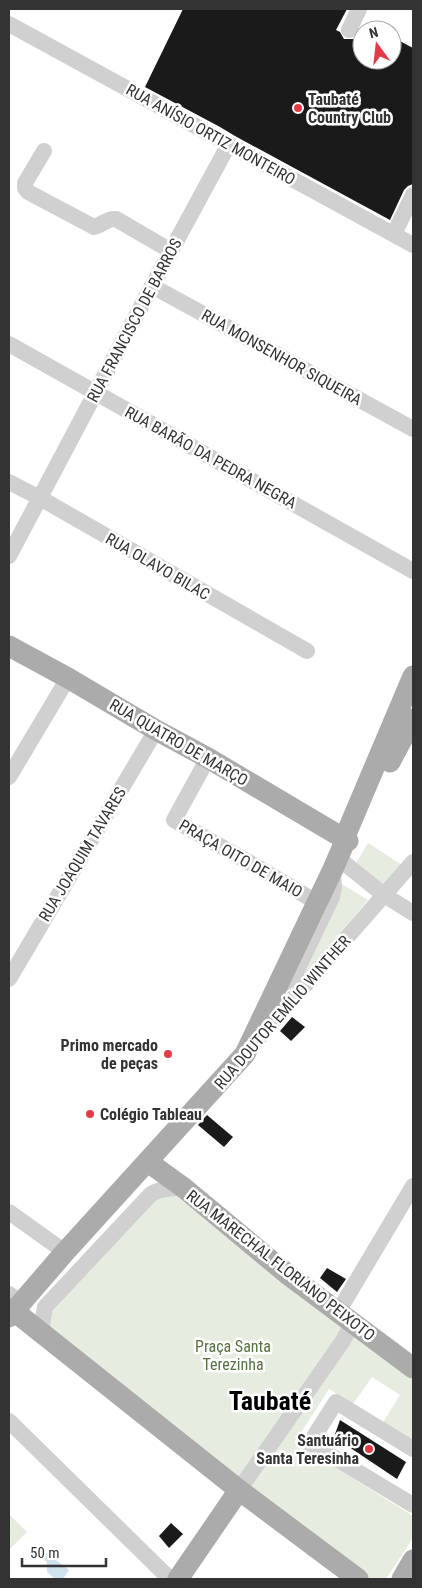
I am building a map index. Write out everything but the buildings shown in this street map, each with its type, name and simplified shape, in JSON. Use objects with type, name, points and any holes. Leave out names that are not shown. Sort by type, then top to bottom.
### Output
[{"type":"main road","name":"RUA QUATRO DE MARÇO","points":[[9,646],[208,758],[341,851]]},
{"type":"main road","points":[[245,1054],[341,851],[413,676]]},
{"type":"main road","points":[[341,851],[413,719]]},
{"type":"main road","name":"RUA DOUTOR EMÍLIO WINTHER","points":[[13,1306],[148,1162],[245,1054]]},
{"type":"main road","name":"RUA MARECHAL FLORIANO PEIXOTO","points":[[148,1162],[184,1188],[286,1274],[413,1368]]},
{"type":"main road","points":[[13,1306],[44,1336],[240,1490],[358,1579]]},
{"type":"main road","points":[[178,1579],[240,1490]]},
{"type":"main road","points":[[402,1579],[413,1560]]},
{"type":"street","points":[[349,30],[359,9]]},
{"type":"street","name":"RUA ANÍSIO ORTIZ MONTEIRO","points":[[9,24],[413,245]]},
{"type":"street","name":"RUA FRANCISCO DE BARROS","points":[[9,556],[229,144]]},
{"type":"street","points":[[44,152],[25,183],[25,188],[28,192],[94,226],[98,226],[108,219],[116,219],[171,251]]},
{"type":"street","points":[[394,234],[413,196]]},
{"type":"street","name":"RUA MONSENHOR SIQUEIRA","points":[[152,286],[413,429]]},
{"type":"street","name":"RUA BARÃO DA PEDRA NEGRA","points":[[9,344],[413,571]]},
{"type":"street","name":"RUA OLAVO BILAC","points":[[9,482],[307,651]]},
{"type":"street","points":[[9,777],[68,678]]},
{"type":"street","name":"RUA JOAQUIM TAVARES","points":[[9,979],[156,730]]},
{"type":"street","name":"PRAÇA OITO DE MAIO","points":[[208,758],[174,820],[318,902]]},
{"type":"street","points":[[277,989],[296,972],[328,907],[332,897],[341,851]]},
{"type":"street","name":"RUA QUATRO DE MARÇO","points":[[341,851],[384,895],[413,913]]},
{"type":"street","name":"RUA DOUTOR EMÍLIO WINTHER","points":[[245,1054],[413,862]]},
{"type":"street","points":[[240,1490],[342,1342],[346,1317],[413,1186]]},
{"type":"street","points":[[44,1336],[42,1324],[45,1307],[151,1194],[166,1188],[184,1188]]},
{"type":"street","points":[[9,1212],[65,1252]]},
{"type":"street","points":[[413,1449],[336,1402],[310,1443],[413,1504]]},
{"type":"street","points":[[9,1421],[170,1579]]},
{"type":"green space","points":[[368,843],[402,865],[381,889],[353,868]]},
{"type":"green space","points":[[342,884],[368,900],[300,979]]},
{"type":"green space","name":"Praça Santa Terezinha","points":[[171,1191],[413,1376],[413,1446],[380,1427],[400,1395],[372,1377],[353,1404],[329,1389],[295,1442],[413,1516],[413,1538],[386,1579],[364,1579],[42,1322],[156,1194]]},
{"type":"green space","points":[[9,1514],[27,1532],[9,1550]]},
{"type":"water","points":[[36,1545],[69,1570],[63,1579],[55,1579],[47,1572],[47,1562],[33,1551]]},
{"type":"place","name":"Taubaté Country Club","points":[[298,108]]},
{"type":"place","name":"Primo mercado de peças","points":[[168,1054]]},
{"type":"place","name":"Colégio Tableau","points":[[90,1114]]},
{"type":"place","name":"Santuário Santa Teresinha","points":[[369,1449]]},
{"type":"district","name":"Taubaté","points":[[270,1401]]}]
